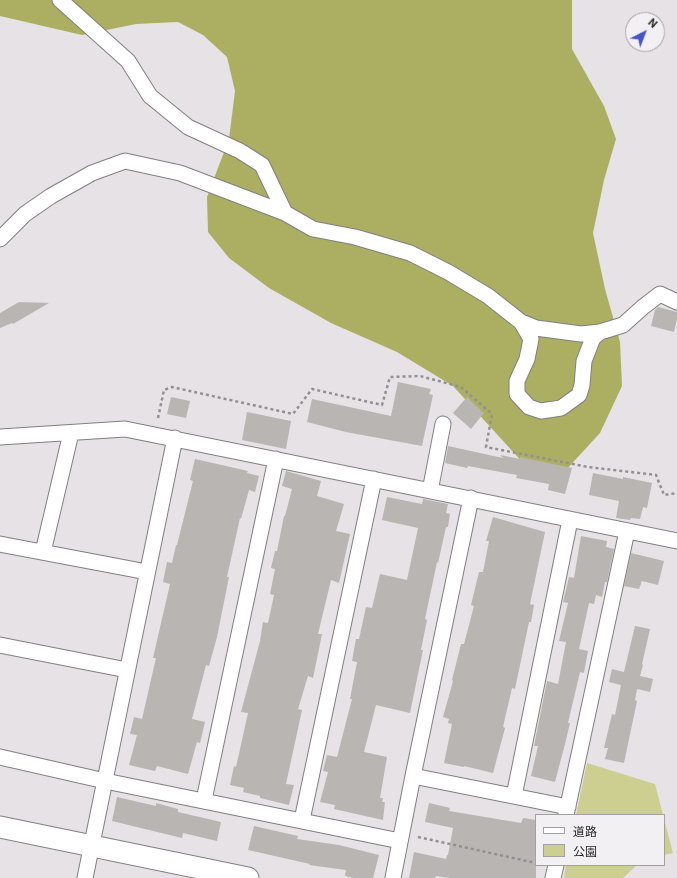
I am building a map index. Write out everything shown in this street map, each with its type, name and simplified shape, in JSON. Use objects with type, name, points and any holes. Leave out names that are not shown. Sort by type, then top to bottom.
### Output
[{"type":"street","points":[[60,0],[128,61],[150,96],[188,127],[240,151],[262,165],[285,214]]},
{"type":"street","points":[[0,239],[25,214],[51,196],[92,173],[125,161],[180,172],[285,214],[313,228],[355,237],[410,253],[448,272],[488,296],[521,322],[536,328],[582,334],[600,332],[623,326],[643,307],[660,294],[677,302]]},
{"type":"street","points":[[521,322],[531,339],[527,360],[516,381],[517,394],[529,407],[541,411],[561,408],[578,395],[582,385],[584,362],[593,338],[600,332]]},
{"type":"street","points":[[430,491],[442,424]]},
{"type":"street","points":[[0,437],[125,429],[677,541]]},
{"type":"street","points":[[43,552],[71,432]]},
{"type":"street","points":[[85,878],[175,438]]},
{"type":"street","points":[[204,800],[276,459]]},
{"type":"street","points":[[302,820],[374,479]]},
{"type":"street","points":[[393,878],[471,498]]},
{"type":"street","points":[[514,796],[570,520]]},
{"type":"street","points":[[413,776],[514,796],[567,811],[627,531]]},
{"type":"street","points":[[0,544],[147,572]]},
{"type":"street","points":[[0,645],[127,670]]},
{"type":"street","points":[[0,757],[105,781],[302,820],[401,837]]},
{"type":"street","points":[[0,827],[248,878]]},
{"type":"street","points":[[553,878],[556,866]]},
{"type":"path","points":[[154,434],[164,390],[172,387],[293,414],[312,389],[382,405],[390,377],[420,376],[461,387],[492,414],[486,447],[588,467],[656,475],[664,496],[677,493]]},
{"type":"path","points":[[401,837],[535,863]]},
{"type":"green space","points":[[0,0],[572,0],[572,49],[604,106],[616,139],[604,180],[593,233],[605,289],[620,342],[622,386],[600,433],[565,471],[525,465],[453,386],[397,352],[331,323],[269,288],[229,258],[208,232],[207,197],[229,139],[235,91],[227,57],[203,35],[178,22],[136,24],[82,35],[0,16]]},
{"type":"green space","points":[[587,763],[655,784],[663,814],[576,814]]},
{"type":"green space","points":[[665,823],[673,853],[665,855]]},
{"type":"green space","points":[[566,866],[636,866],[623,878],[564,878]]},
{"type":"building","points":[[19,302],[49,303],[13,324],[12,323],[0,328],[0,313]]},
{"type":"building","points":[[658,307],[677,312],[674,332],[651,326],[655,310]]},
{"type":"building","points":[[398,382],[431,389],[429,394],[433,395],[422,446],[346,432],[307,422],[312,399],[391,416]]},
{"type":"building","points":[[171,397],[190,401],[186,418],[167,414]]},
{"type":"building","points":[[467,397],[484,413],[471,429],[453,413]]},
{"type":"building","points":[[247,412],[291,421],[286,449],[242,440]]},
{"type":"building","points":[[448,446],[503,458],[500,455],[520,459],[520,457],[572,468],[565,494],[548,490],[549,484],[516,478],[517,475],[468,466],[467,468],[445,463]]},
{"type":"building","points":[[195,459],[248,471],[247,473],[259,476],[255,492],[249,490],[241,519],[240,518],[227,577],[229,577],[217,637],[209,666],[206,665],[192,719],[205,722],[200,743],[197,742],[188,774],[157,766],[155,771],[129,765],[137,735],[130,734],[134,717],[142,719],[156,658],[153,658],[170,584],[163,582],[167,562],[172,563],[177,545],[193,481],[190,480]]},
{"type":"building","points":[[286,471],[321,481],[317,496],[344,504],[336,531],[350,534],[339,583],[331,580],[318,634],[322,634],[313,678],[308,676],[298,709],[302,710],[286,784],[294,785],[289,805],[260,798],[260,796],[243,792],[244,788],[230,785],[234,766],[236,767],[248,713],[241,712],[260,641],[263,622],[268,623],[274,595],[270,594],[275,569],[271,568],[275,551],[277,551],[284,516],[292,489],[282,486]]},
{"type":"building","points":[[593,473],[652,483],[647,508],[643,507],[640,519],[631,518],[630,520],[616,518],[619,501],[589,495]]},
{"type":"building","points":[[387,497],[422,504],[423,499],[448,504],[446,513],[450,514],[448,527],[446,527],[438,563],[437,562],[425,619],[427,620],[421,650],[423,650],[410,713],[376,705],[364,752],[387,757],[380,798],[383,798],[382,802],[385,802],[383,820],[334,809],[335,805],[320,802],[328,772],[323,771],[327,755],[337,757],[352,699],[350,699],[357,662],[352,661],[356,639],[359,639],[366,607],[372,608],[380,574],[407,580],[418,528],[382,520]]},
{"type":"building","points":[[493,517],[545,532],[530,604],[534,605],[531,622],[529,622],[515,689],[512,688],[503,727],[505,728],[493,773],[444,763],[452,724],[448,723],[449,719],[443,717],[461,644],[464,644],[474,606],[471,605],[479,572],[483,572],[489,541],[486,541]]},
{"type":"building","points":[[581,536],[607,541],[606,547],[614,549],[607,582],[605,582],[602,597],[596,595],[594,604],[589,603],[579,649],[588,651],[584,673],[580,672],[568,723],[570,723],[555,782],[531,776],[538,746],[534,746],[547,681],[558,684],[566,642],[559,641],[568,603],[563,602],[569,577],[574,578]]},
{"type":"building","points":[[631,553],[664,561],[658,585],[642,581],[639,589],[624,586]]},
{"type":"building","points":[[635,626],[650,629],[640,676],[653,679],[650,692],[637,689],[635,700],[637,701],[624,763],[605,759],[608,748],[604,748],[612,714],[615,715],[621,685],[609,682],[612,669],[624,672]]},
{"type":"building","points":[[117,797],[156,806],[156,803],[178,809],[178,812],[221,822],[217,841],[183,833],[182,838],[112,821]]},
{"type":"building","points":[[429,803],[450,808],[449,811],[521,823],[523,818],[535,820],[536,878],[450,878],[436,876],[435,878],[409,878],[414,852],[446,859],[448,855],[453,828],[425,822]]},
{"type":"building","points":[[254,826],[298,836],[297,839],[339,845],[379,855],[373,878],[353,878],[345,876],[346,870],[309,865],[310,864],[248,850]]}]
